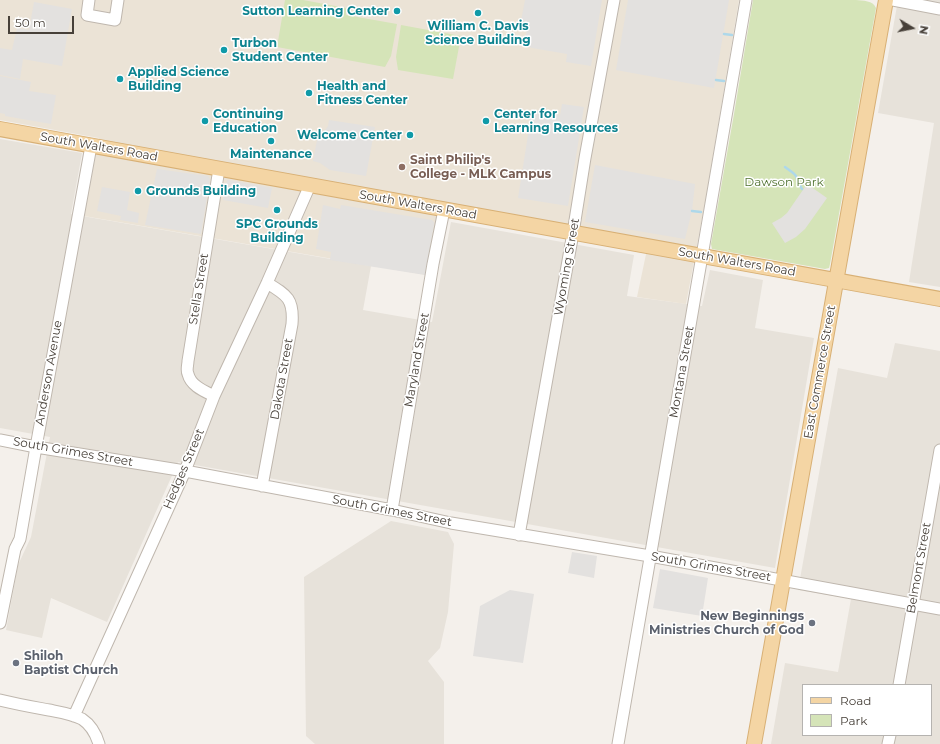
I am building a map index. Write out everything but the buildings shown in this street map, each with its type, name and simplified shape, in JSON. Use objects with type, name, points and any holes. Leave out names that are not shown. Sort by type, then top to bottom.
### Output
[{"type":"main road","name":"East Commerce Street","points":[[754,744],[886,0]]},
{"type":"main road","name":"South Walters Road","points":[[0,129],[940,299]]},
{"type":"street","points":[[89,0],[87,15],[115,20],[118,0]]},
{"type":"street","name":"Wyoming Street","points":[[519,534],[614,0]]},
{"type":"street","name":"Montana Street","points":[[618,744],[746,0]]},
{"type":"street","points":[[893,0],[940,9]]},
{"type":"street","name":"Anderson Avenue","points":[[0,623],[15,549],[20,539],[91,146]]},
{"type":"street","name":"Stella Street","points":[[214,396],[200,389],[191,381],[187,372],[219,169]]},
{"type":"street","name":"Hedges Street","points":[[74,716],[185,471],[214,396],[267,283],[310,185]]},
{"type":"street","name":"Maryland Street","points":[[392,510],[433,264],[444,210]]},
{"type":"street","name":"Dakota Street","points":[[262,486],[293,315],[293,308],[286,296],[267,283]]},
{"type":"street","name":"South Grimes Street","points":[[0,440],[185,471],[392,510],[451,523],[650,556],[940,609]]},
{"type":"street","name":"Belmont Street","points":[[899,684],[940,450]]},
{"type":"street","points":[[0,700],[74,716],[90,726],[100,744]]},
{"type":"shaded area","name":"Saint Philip's College - MLK Campus","points":[[0,0],[739,0],[706,197],[686,304],[637,297],[649,240],[440,202],[426,275],[84,216],[99,138],[0,120]]},
{"type":"shaded area","points":[[525,0],[602,0],[591,66],[566,62],[567,54],[529,47],[525,41],[528,22],[521,21]]},
{"type":"shaded area","points":[[628,0],[729,0],[714,88],[616,70]]},
{"type":"shaded area","points":[[898,0],[940,0],[940,287],[909,282],[934,123],[878,113]]},
{"type":"shaded area","points":[[34,2],[72,9],[62,66],[23,59],[20,79],[0,75],[0,48],[12,50],[17,28],[29,30]]},
{"type":"shaded area","points":[[0,76],[31,82],[29,91],[56,95],[51,124],[5,116],[5,114],[0,113]]},
{"type":"shaded area","points":[[562,104],[584,107],[568,206],[518,198],[532,110],[560,115]]},
{"type":"shaded area","points":[[329,120],[375,127],[366,176],[330,170],[320,163],[313,161],[319,130],[323,131],[326,129]]},
{"type":"shaded area","points":[[0,139],[82,153],[71,214],[371,266],[363,310],[432,322],[451,222],[634,255],[627,296],[702,306],[710,270],[763,280],[755,328],[814,338],[775,568],[178,462],[107,622],[51,598],[42,638],[6,630],[18,565],[31,537],[50,437],[0,428]]},
{"type":"shaded area","points":[[595,165],[695,184],[692,211],[685,239],[585,222]]},
{"type":"shaded area","points":[[157,169],[208,176],[210,179],[201,234],[145,225]]},
{"type":"shaded area","points":[[227,180],[272,188],[268,208],[223,200]]},
{"type":"shaded area","points":[[807,184],[827,198],[805,229],[796,237],[785,243],[772,223],[787,213]]},
{"type":"shaded area","points":[[102,187],[130,192],[127,210],[139,213],[138,223],[120,220],[121,216],[97,211]]},
{"type":"shaded area","points":[[323,205],[340,209],[341,205],[432,220],[434,225],[425,275],[330,260],[331,252],[316,249]]},
{"type":"shaded area","points":[[895,343],[940,351],[940,744],[771,744],[785,663],[838,672],[851,599],[798,590],[838,368],[887,378]]},
{"type":"shaded area","points":[[391,521],[448,532],[454,544],[448,612],[440,648],[428,661],[444,682],[444,744],[315,744],[306,736],[304,577]]},
{"type":"shaded area","points":[[572,552],[597,556],[594,578],[568,573]]},
{"type":"shaded area","points":[[660,569],[708,578],[702,616],[653,608]]},
{"type":"shaded area","points":[[510,590],[534,594],[523,663],[473,656],[480,606]]},
{"type":"green space","points":[[285,0],[303,0],[346,8],[346,15],[397,24],[391,56],[385,67],[277,47]]},
{"type":"green space","name":"Dawson Park","points":[[753,0],[856,0],[870,2],[875,5],[876,8],[829,268],[825,269],[712,249],[711,244]]},
{"type":"green space","points":[[401,25],[461,36],[453,79],[398,70],[396,57]]},
{"type":"waterway","points":[[724,34],[732,35]]},
{"type":"waterway","points":[[716,80],[724,81]]},
{"type":"waterway","points":[[785,167],[796,176],[802,189]]},
{"type":"waterway","points":[[692,211],[701,212]]},
{"type":"place","name":"Sutton Learning Center","points":[[397,11]]},
{"type":"place","name":"William C. Davis Science Building","points":[[478,13]]},
{"type":"place","name":"Turbon Student Center","points":[[224,50]]},
{"type":"place","name":"Applied Science Building","points":[[120,79]]},
{"type":"place","name":"Health and Fitness Center","points":[[309,93]]},
{"type":"place","name":"Continuing Education","points":[[205,121]]},
{"type":"place","name":"Center for Learning Resources","points":[[486,121]]},
{"type":"place","name":"Welcome Center","points":[[410,135]]},
{"type":"place","name":"Maintenance","points":[[271,141]]},
{"type":"place","name":"Saint Philip's College - MLK Campus","points":[[402,167]]},
{"type":"place","name":"Grounds Building","points":[[138,191]]},
{"type":"place","name":"SPC Grounds Building","points":[[277,210]]},
{"type":"place","name":"New Beginnings Ministries Church of God","points":[[812,623]]},
{"type":"place","name":"Shiloh Baptist Church","points":[[16,663]]}]
